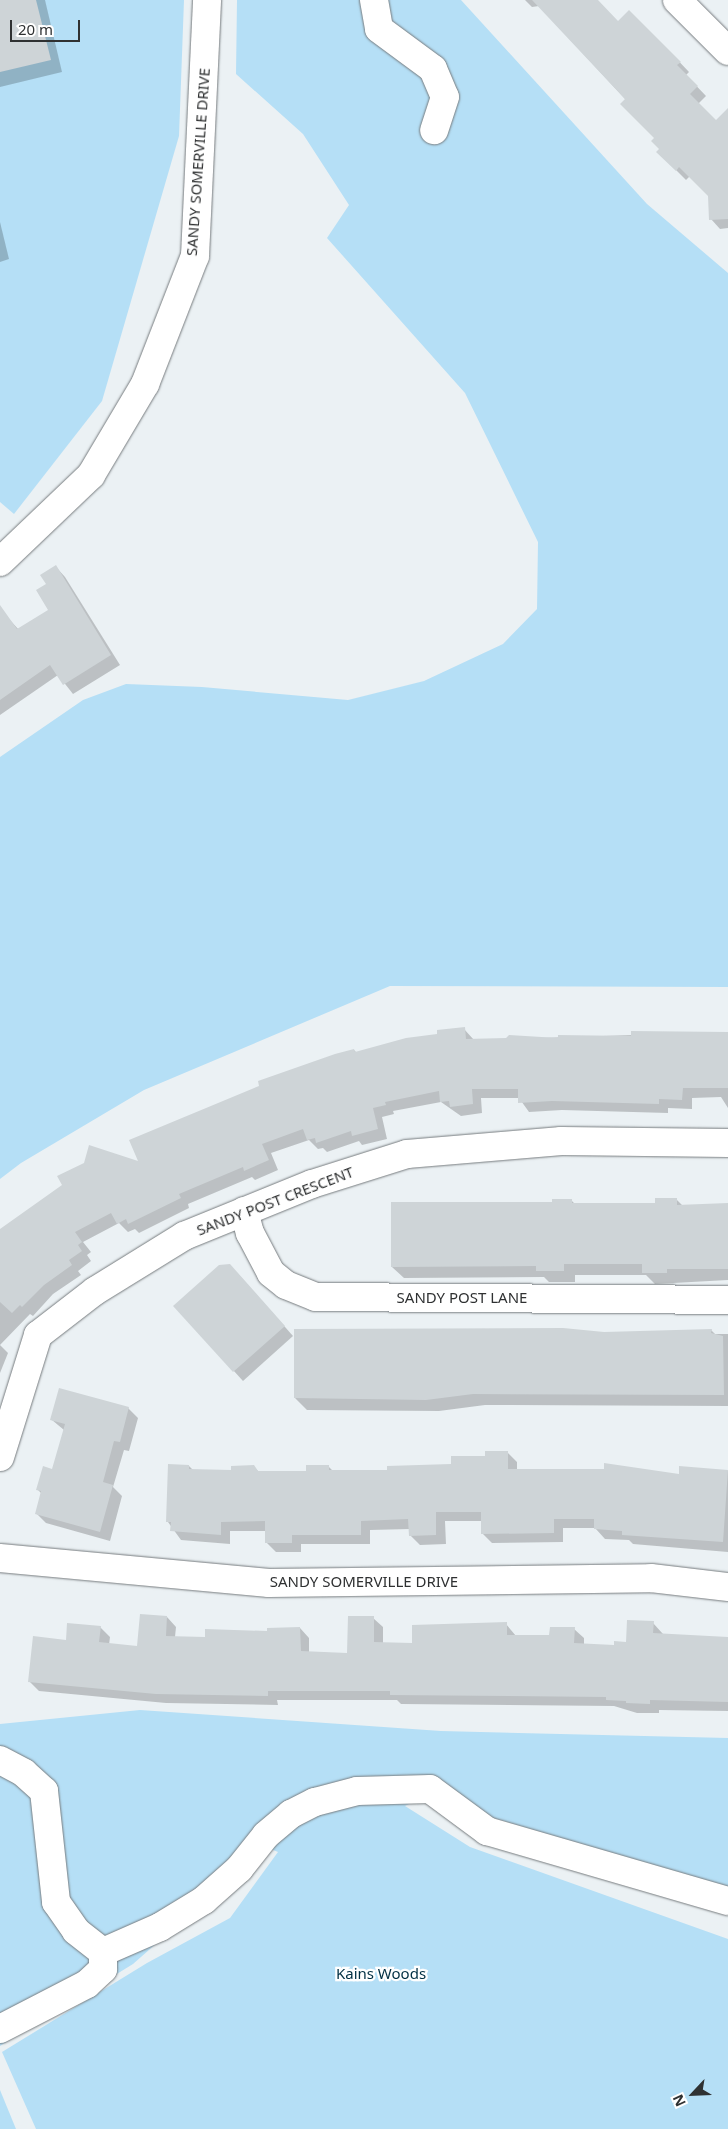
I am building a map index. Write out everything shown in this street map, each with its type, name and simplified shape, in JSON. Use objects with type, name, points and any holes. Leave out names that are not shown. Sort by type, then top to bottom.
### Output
[{"type":"street","name":"SANDY SOMERVILLE DRIVE","points":[[0,562],[91,475],[145,384],[195,256],[207,0]]},
{"type":"street","points":[[374,0],[378,29],[433,69],[445,97],[434,130]]},
{"type":"street","points":[[677,0],[728,52]]},
{"type":"street","name":"SANDY POST CRESCENT","points":[[0,1457],[38,1335],[95,1291],[184,1236],[312,1184],[408,1154],[561,1141],[728,1143]]},
{"type":"street","name":"SANDY POST LANE","points":[[244,1212],[250,1233],[271,1272],[286,1285],[316,1297],[728,1300]]},
{"type":"street","name":"SANDY SOMERVILLE DRIVE","points":[[0,1558],[269,1583],[651,1578],[728,1587]]},
{"type":"street","points":[[0,1760],[24,1773],[44,1791],[56,1902],[76,1931],[103,1952]]},
{"type":"street","points":[[103,1952],[160,1927],[204,1900],[239,1869],[266,1835],[291,1814],[315,1802],[357,1791],[430,1789],[487,1831],[728,1901]]},
{"type":"street","points":[[0,2030],[87,1984],[103,1969],[103,1952]]},
{"type":"green space","points":[[0,0],[184,0],[179,136],[102,401],[14,514],[0,502]]},
{"type":"green space","points":[[237,0],[461,0],[647,204],[728,273],[728,987],[390,986],[144,1090],[21,1163],[0,1179],[0,757],[83,700],[126,684],[202,687],[348,700],[424,681],[503,644],[537,609],[538,542],[465,393],[327,238],[349,205],[303,134],[236,74]]},
{"type":"green space","name":"Kains Woods","points":[[140,1710],[441,1731],[728,1738],[728,1888],[476,1813],[444,1787],[405,1806],[470,1847],[728,1939],[728,2129],[36,2129],[2,2052],[147,1963],[230,1918],[278,1852],[266,1847],[133,1964],[0,2046],[0,1724]]},
{"type":"green space","points":[[0,2090],[16,2129],[0,2129]]},
{"type":"building","points":[[0,0],[36,0],[51,60],[0,72]]},
{"type":"building","points":[[532,0],[598,0],[618,21],[629,10],[681,62],[677,65],[698,86],[690,94],[716,120],[728,108],[728,219],[709,220],[708,196],[679,167],[676,171],[656,152],[659,149],[651,141],[654,138],[620,104],[625,99]]},
{"type":"building","points":[[56,565],[111,655],[63,685],[50,665],[0,700],[0,605],[17,629],[48,610],[36,590],[46,584],[40,575]]},
{"type":"building","points":[[465,1027],[466,1039],[506,1038],[509,1035],[558,1038],[558,1035],[631,1036],[631,1031],[728,1032],[728,1088],[683,1088],[682,1100],[659,1099],[659,1104],[552,1101],[518,1103],[518,1089],[472,1089],[473,1104],[450,1107],[449,1101],[440,1102],[439,1091],[385,1102],[386,1105],[373,1108],[378,1129],[352,1136],[351,1131],[316,1143],[315,1138],[307,1140],[303,1129],[262,1144],[269,1160],[244,1171],[243,1167],[179,1194],[181,1198],[128,1224],[126,1219],[117,1224],[111,1213],[75,1232],[82,1242],[78,1245],[82,1251],[69,1260],[72,1265],[44,1285],[22,1307],[20,1305],[12,1313],[0,1302],[0,1229],[62,1185],[57,1176],[84,1163],[89,1145],[138,1161],[129,1140],[259,1086],[258,1081],[354,1049],[355,1052],[406,1038],[437,1034],[437,1030]]},
{"type":"building","points":[[655,1198],[677,1198],[677,1205],[728,1203],[728,1269],[667,1269],[667,1273],[642,1273],[642,1264],[564,1264],[564,1271],[536,1271],[536,1266],[391,1267],[391,1202],[552,1202],[552,1199],[572,1199],[572,1203],[655,1203]]},
{"type":"building","points":[[230,1264],[285,1326],[233,1372],[173,1306],[219,1265]]},
{"type":"building","points":[[563,1328],[604,1332],[712,1329],[711,1333],[723,1336],[724,1395],[473,1394],[426,1400],[294,1398],[294,1329]]},
{"type":"building","points":[[59,1388],[129,1407],[120,1442],[114,1441],[103,1482],[113,1485],[100,1532],[35,1514],[41,1491],[36,1490],[43,1466],[52,1469],[65,1424],[50,1420]]},
{"type":"building","points":[[485,1451],[508,1451],[508,1469],[604,1469],[604,1463],[679,1474],[679,1466],[728,1470],[723,1542],[622,1535],[622,1531],[594,1529],[594,1519],[554,1519],[554,1533],[481,1534],[481,1512],[436,1512],[436,1535],[409,1536],[408,1519],[361,1521],[361,1535],[292,1535],[292,1543],[265,1543],[265,1521],[221,1522],[221,1535],[170,1531],[171,1522],[166,1522],[168,1464],[189,1465],[189,1469],[231,1470],[231,1466],[254,1465],[258,1471],[306,1471],[306,1465],[329,1465],[329,1470],[387,1470],[387,1466],[451,1464],[451,1456],[485,1456]]},
{"type":"building","points":[[140,1614],[167,1616],[166,1636],[205,1637],[205,1629],[267,1631],[267,1628],[300,1627],[301,1651],[347,1653],[348,1616],[374,1616],[374,1642],[412,1643],[412,1625],[507,1622],[507,1635],[549,1635],[550,1627],[575,1627],[574,1643],[614,1645],[614,1641],[626,1642],[627,1620],[654,1621],[653,1633],[728,1637],[728,1702],[650,1700],[650,1704],[606,1700],[606,1697],[390,1695],[390,1691],[268,1691],[268,1696],[156,1694],[28,1682],[33,1636],[66,1640],[67,1623],[101,1626],[99,1642],[137,1646]]}]
